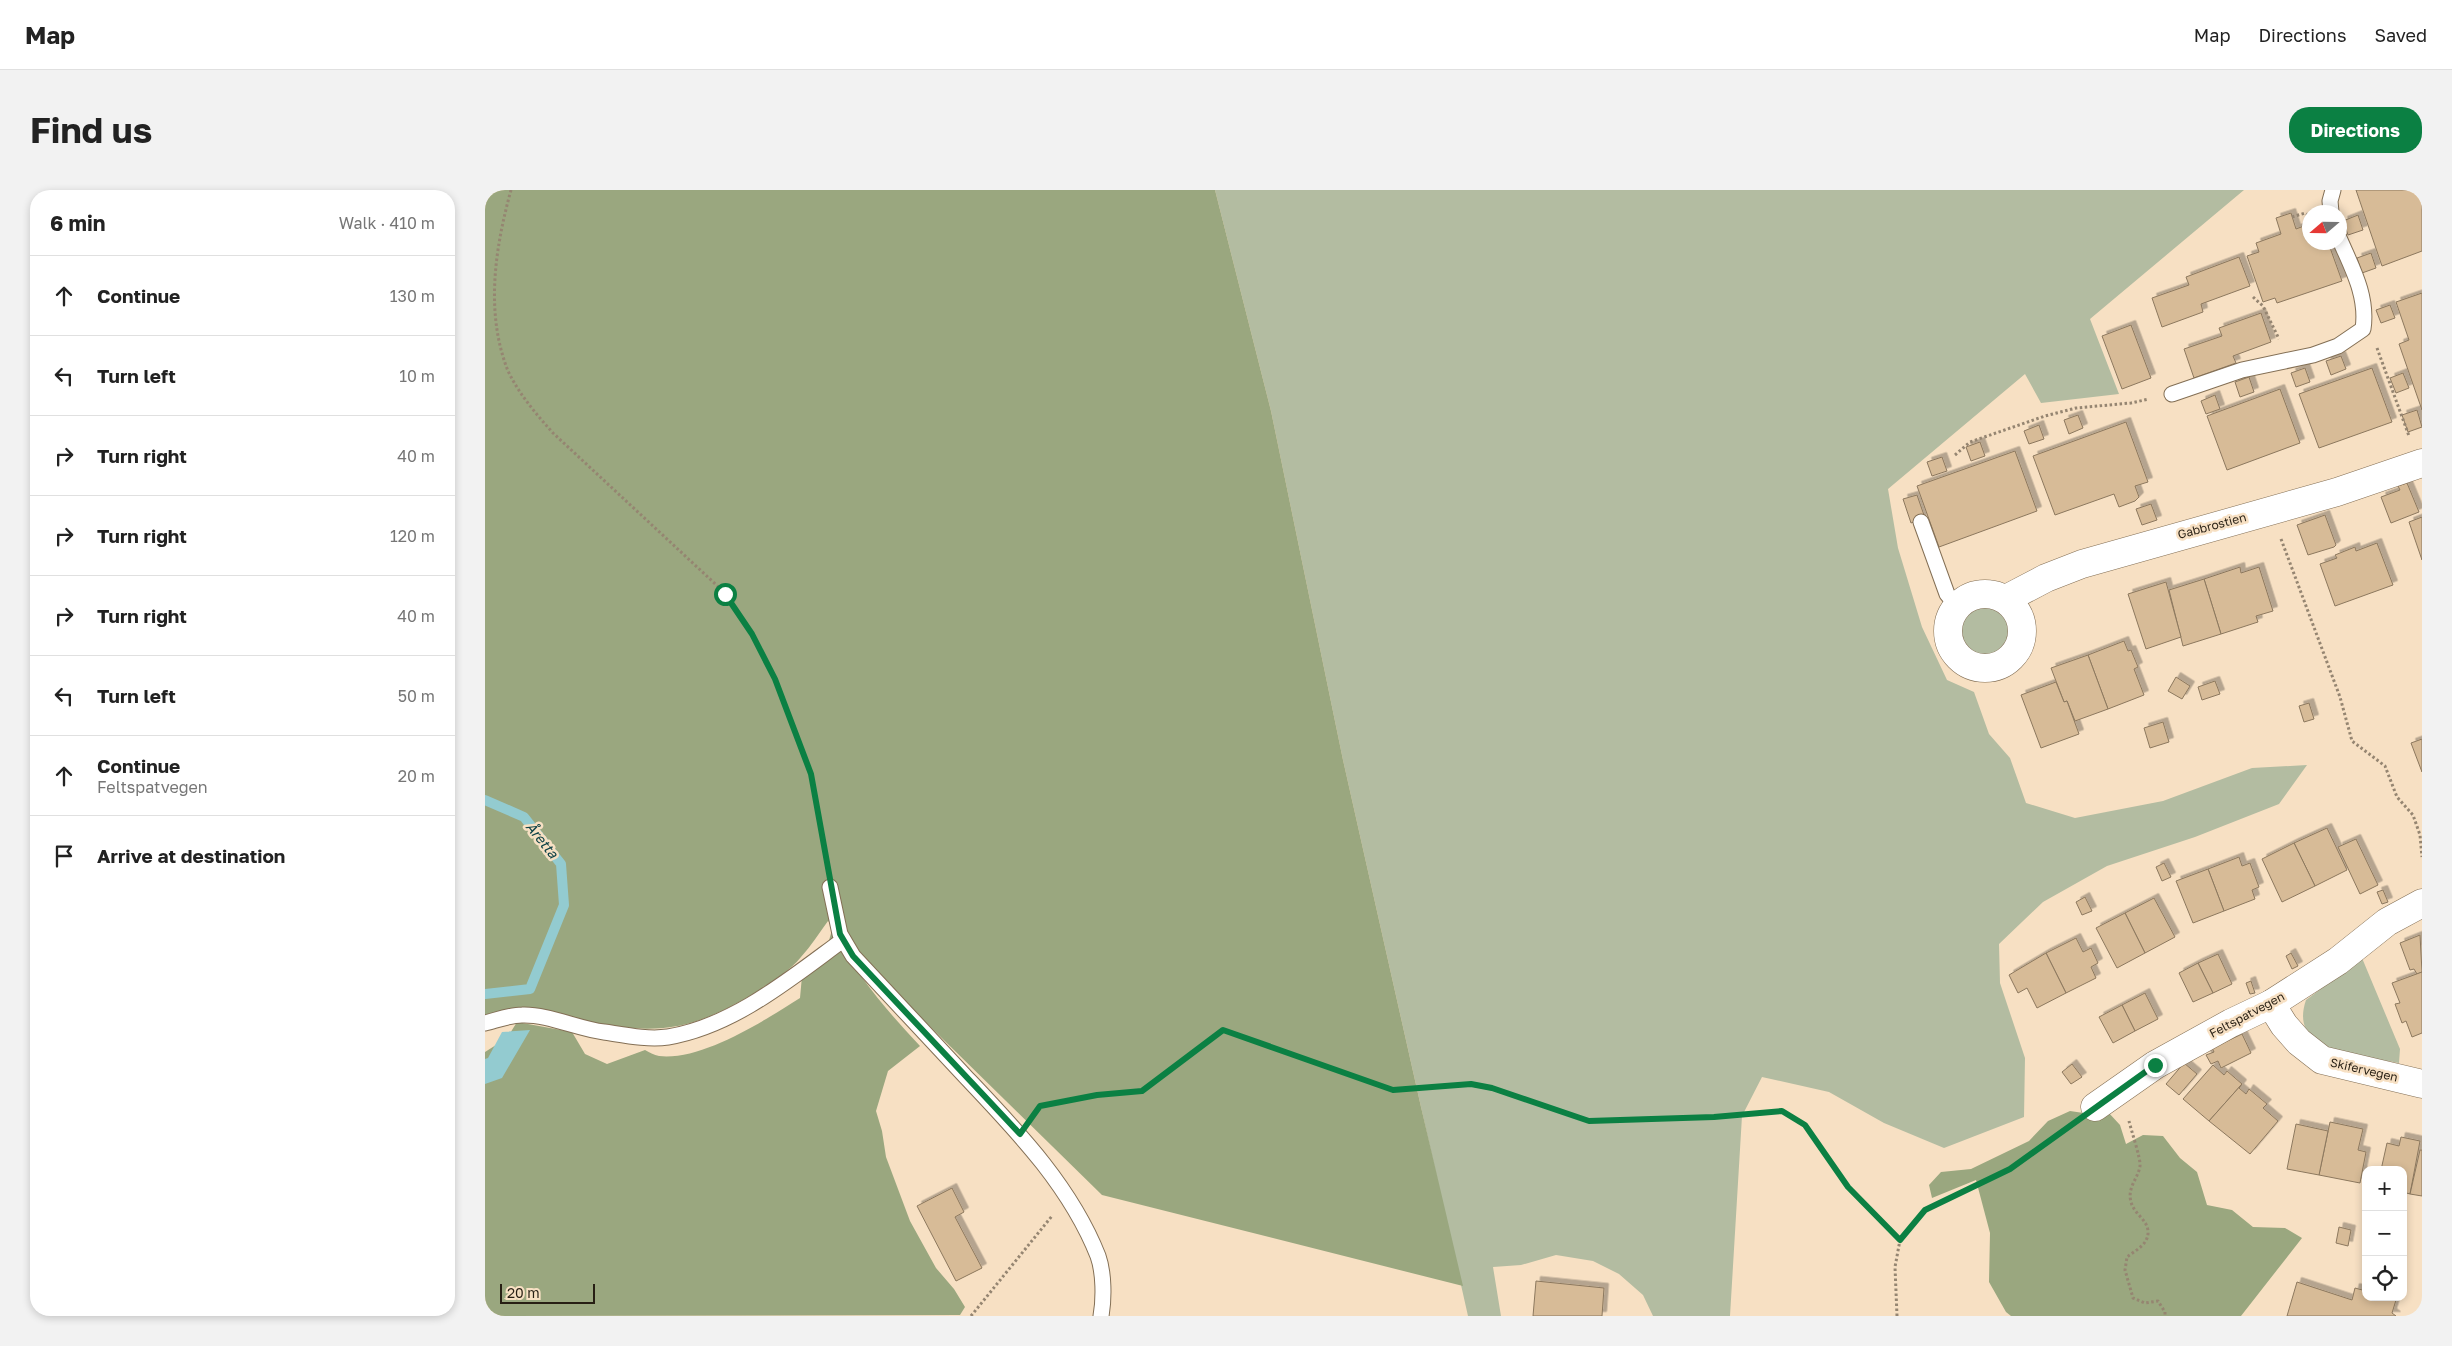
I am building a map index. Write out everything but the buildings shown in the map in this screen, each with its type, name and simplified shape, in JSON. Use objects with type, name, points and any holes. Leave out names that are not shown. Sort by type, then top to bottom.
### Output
[{"type":"street","name":"Gabbrostien","points":[[2006,599],[2046,578],[2082,564],[2337,492],[2421,464]]},
{"type":"street","points":[[1992,594],[2006,599],[2018,612],[2023,628],[2018,650],[2003,664],[1986,668],[1970,665],[1957,655],[1950,642],[1949,622],[1957,606],[1971,596],[1992,594]]},
{"type":"street","name":"Feltspatvegen","points":[[2095,1107],[2155,1065],[2231,1023],[2271,1004],[2338,960],[2387,922],[2422,903]]},
{"type":"street","name":"Skifervegen","points":[[2271,1004],[2284,1025],[2299,1042],[2322,1060],[2422,1084]]},
{"type":"lane","points":[[2330,205],[2333,190]]},
{"type":"lane","points":[[2172,394],[2242,370],[2338,346],[2363,329],[2366,313],[2361,288],[2344,250]]},
{"type":"lane","points":[[1921,522],[1947,594],[1957,606]]},
{"type":"lane","points":[[831,887],[843,940],[853,956],[1020,1134],[1047,1167],[1079,1216],[1099,1258],[1104,1302],[1101,1316]]},
{"type":"lane","points":[[485,1023],[523,1015],[554,1020],[588,1030],[629,1036],[667,1037],[712,1024],[751,1003],[843,940]]},
{"type":"path","points":[[511,190],[500,230],[493,275],[495,323],[508,370],[528,404],[553,433],[725,594],[752,634],[775,679],[811,774],[831,887]]},
{"type":"path","points":[[2292,217],[2302,214]]},
{"type":"path","points":[[2253,297],[2263,306],[2269,316],[2288,360]]},
{"type":"path","points":[[2363,329],[2374,340],[2421,464]]},
{"type":"path","points":[[1955,455],[1970,442],[2045,416],[2076,408],[2131,403],[2172,394]]},
{"type":"path","points":[[2271,510],[2340,697],[2352,741],[2385,766],[2397,797],[2413,814],[2420,835],[2422,857]]},
{"type":"path","points":[[1020,1134],[1040,1106],[1097,1095],[1142,1091],[1223,1030],[1393,1090],[1471,1084],[1492,1088],[1589,1121],[1714,1117],[1782,1111],[1805,1125],[1848,1187],[1900,1240]]},
{"type":"path","points":[[2121,1088],[2141,1163],[2138,1175],[2131,1185],[2130,1201],[2136,1214],[2144,1220],[2148,1231],[2145,1243],[2127,1257],[2125,1270],[2133,1298],[2145,1303],[2158,1301],[2165,1312],[2165,1316]]},
{"type":"path","points":[[1897,1316],[1895,1267],[1900,1240],[1925,1210],[2010,1169],[2095,1107]]},
{"type":"path","points":[[971,1316],[1067,1198]]},
{"type":"green space","points":[[485,190],[1215,190],[1271,411],[1343,760],[1463,1286],[1102,1195],[907,1004],[828,921],[805,953],[786,972],[733,1005],[693,1022],[655,1029],[612,1026],[523,1011],[497,1012],[485,1015]]},
{"type":"green space","points":[[1215,190],[2244,190],[2090,319],[2119,394],[2041,403],[2025,374],[1888,489],[1898,548],[1922,627],[1947,680],[1974,692],[1989,734],[2010,758],[2026,803],[2075,818],[2163,801],[2252,768],[2307,765],[2279,804],[2195,837],[2107,866],[2043,902],[1999,944],[2000,983],[2025,1058],[2024,1117],[1944,1148],[1884,1123],[1829,1092],[1762,1077],[1742,1116],[1730,1316],[1653,1316],[1643,1295],[1619,1274],[1593,1261],[1556,1255],[1521,1265],[1493,1267],[1501,1316],[1468,1316],[1343,760],[1271,411]]},
{"type":"green space","points":[[1985,605],[1995,607],[2004,613],[2010,622],[2012,632],[2010,642],[2004,651],[1995,657],[1985,659],[1975,657],[1966,651],[1960,642],[1958,632],[1960,622],[1966,613],[1975,607]]},
{"type":"green space","points":[[832,930],[851,962],[872,991],[920,1046],[888,1071],[876,1111],[882,1131],[886,1157],[910,1221],[936,1268],[954,1289],[965,1307],[960,1315],[485,1316],[485,1052],[507,1038],[517,1022],[572,1032],[585,1054],[607,1064],[645,1050],[659,1056],[676,1056],[713,1046],[733,1037],[800,998],[802,976],[828,944]]},
{"type":"green space","points":[[2362,958],[2400,1049],[2399,1063],[2367,1058],[2332,1049],[2318,1042],[2308,1032],[2303,1018],[2306,1000]]},
{"type":"green space","points":[[2070,1111],[2097,1115],[2108,1112],[2120,1125],[2126,1144],[2143,1135],[2163,1136],[2180,1158],[2197,1172],[2207,1205],[2232,1210],[2253,1227],[2285,1228],[2302,1238],[2241,1316],[2011,1316],[2006,1312],[1989,1282],[1990,1233],[1976,1180],[1932,1198],[1929,1185],[1941,1172],[1971,1169],[2029,1141],[2048,1121]]},
{"type":"water","points":[[530,1030],[502,1078],[485,1084],[485,1059],[488,1058],[502,1032]]},
{"type":"waterway","name":"Åretta","points":[[485,800],[524,817],[561,864],[564,905],[530,989],[485,994]]},
{"type":"route","points":[[725,594],[752,634],[775,679],[811,774],[840,934],[843,940],[853,956],[1020,1134],[1040,1106],[1097,1095],[1142,1091],[1223,1030],[1393,1090],[1471,1084],[1492,1088],[1589,1121],[1714,1117],[1782,1111],[1805,1125],[1848,1187],[1900,1240],[1925,1210],[2010,1169],[2155,1065]]}]
